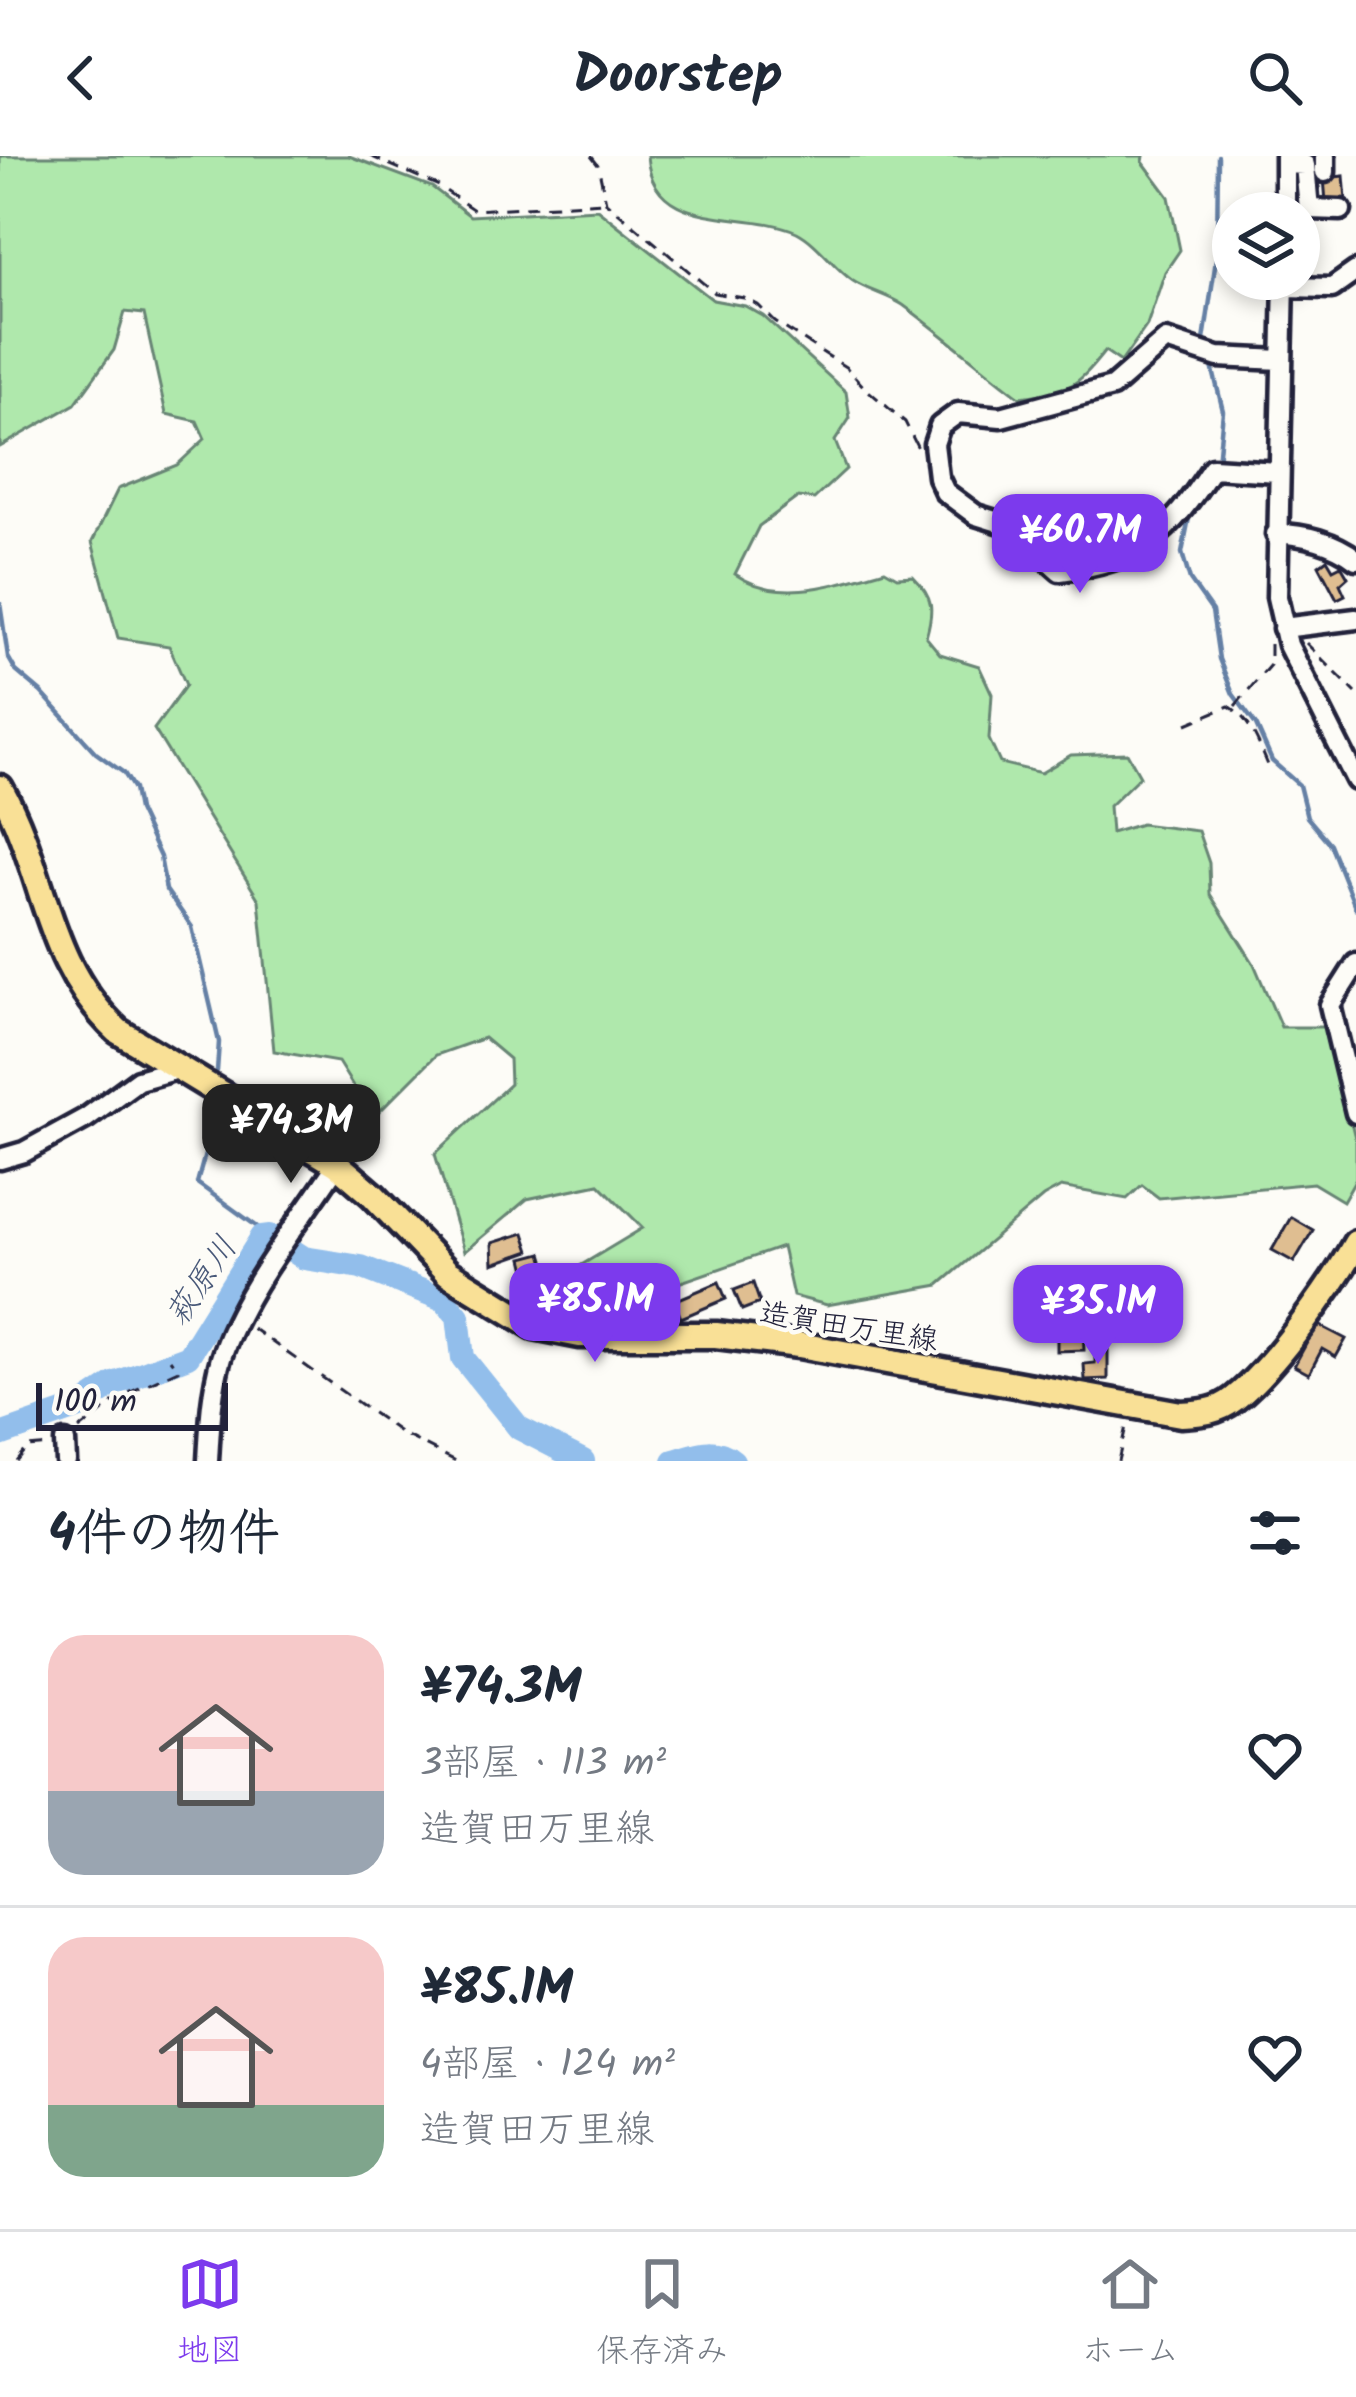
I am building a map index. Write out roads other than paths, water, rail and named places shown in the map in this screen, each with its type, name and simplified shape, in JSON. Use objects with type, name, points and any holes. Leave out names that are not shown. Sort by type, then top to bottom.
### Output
[{"type":"main road","name":"造賀田万里線","points":[[0,788],[26,840],[55,936],[74,980],[94,1009],[118,1030],[337,1164],[448,1273],[534,1326],[580,1335],[716,1335],[1129,1405],[1210,1412],[1233,1400],[1265,1367],[1355,1248]]},
{"type":"street","points":[[1285,192],[1285,160],[1305,164],[1309,208],[1341,210]]},
{"type":"street","points":[[1320,287],[1332,288],[1356,272]]},
{"type":"street","points":[[1283,300],[1277,597],[1293,627],[1305,682],[1356,780]]},
{"type":"street","points":[[1278,472],[1212,467],[1183,512],[1145,546],[1107,564],[1060,571],[1008,525],[961,506],[945,492],[934,458],[940,426],[949,418],[971,412],[1000,417],[1112,387],[1166,340],[1218,357],[1281,360]]},
{"type":"street","points":[[1276,534],[1343,548],[1356,559]]},
{"type":"street","points":[[1293,627],[1356,619]]},
{"type":"street","points":[[1356,964],[1330,1005],[1356,1113]]},
{"type":"street","points":[[0,1159],[24,1152],[86,1118],[138,1080],[170,1071],[176,1064]]},
{"type":"street","points":[[208,1461],[211,1407],[221,1358],[238,1319],[337,1164]]},
{"type":"waterway","points":[[1203,347],[1217,253],[1218,156]]},
{"type":"waterway","points":[[1211,362],[1223,411],[1218,463]]},
{"type":"waterway","points":[[1197,504],[1182,553],[1190,580],[1212,611],[1219,659],[1233,694],[1256,725],[1272,761],[1299,785],[1307,817],[1330,844],[1356,909]]},
{"type":"waterway","points":[[0,603],[8,657],[16,671],[96,753],[124,773],[134,789],[138,810],[160,857],[166,890],[192,927],[219,1042],[217,1071]]},
{"type":"waterway","points":[[217,1111],[197,1183],[270,1236]]},
{"type":"waterway","name":"萩原川","points":[[0,1435],[80,1407],[114,1384],[188,1356],[262,1237],[270,1236],[304,1258],[361,1267],[443,1299],[458,1316],[463,1358],[519,1428],[583,1461]]},
{"type":"waterway","name":"萩原川","points":[[674,1461],[712,1452],[733,1461]]}]
